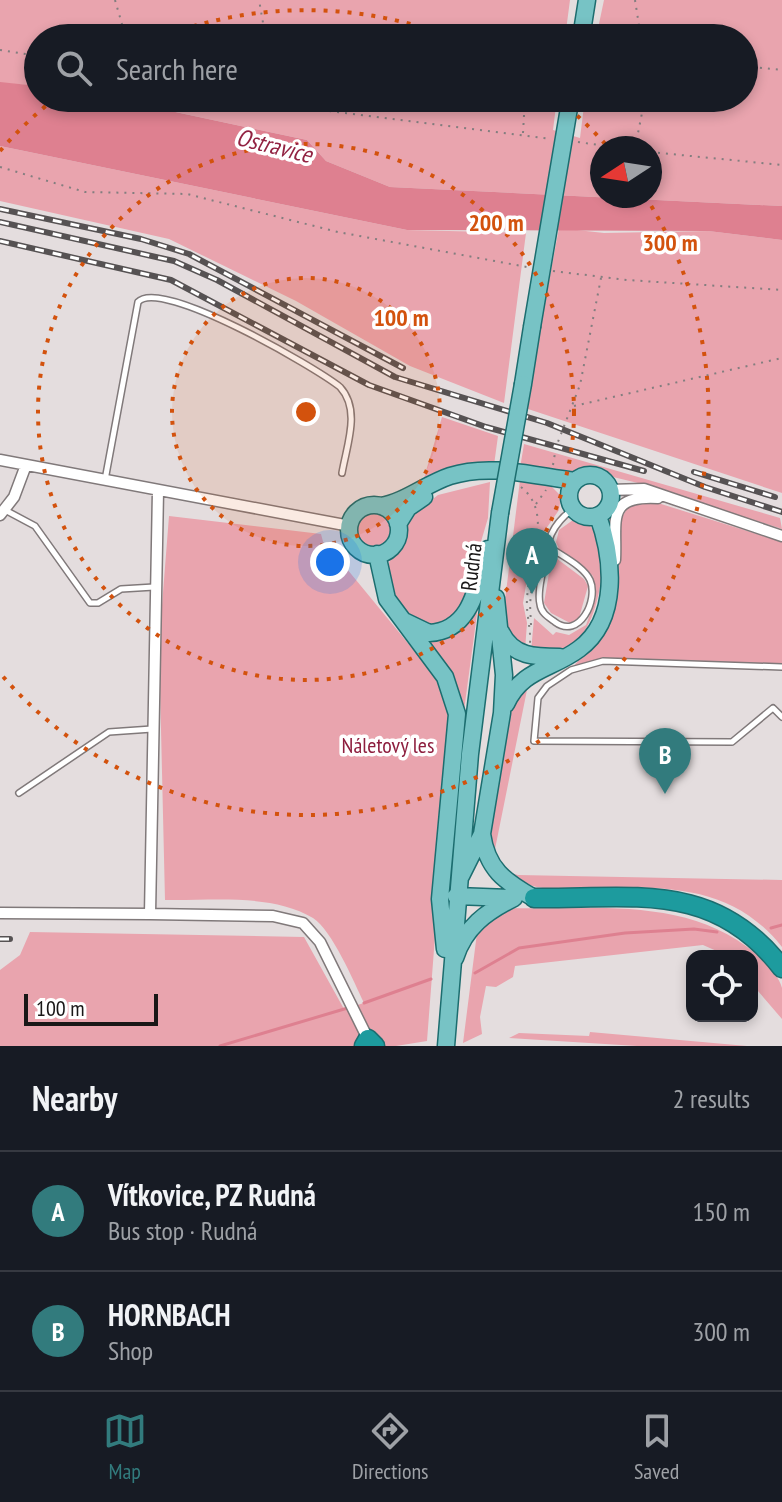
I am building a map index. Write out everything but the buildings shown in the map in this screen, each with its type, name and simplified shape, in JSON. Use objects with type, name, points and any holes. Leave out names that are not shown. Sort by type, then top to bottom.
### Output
[{"type":"highway","points":[[534,898],[670,900],[707,908],[739,923],[782,968]]},
{"type":"main road","points":[[583,24],[587,0]]},
{"type":"main road","name":"Rudná","points":[[446,1039],[456,890],[500,513],[568,112]]},
{"type":"main road","points":[[551,480],[509,478],[473,481],[439,490],[408,508],[398,524],[395,544],[377,554],[365,553],[355,545],[350,526],[362,508],[403,499],[425,485],[471,471],[494,470],[551,480],[572,495],[584,517],[598,516],[610,502],[609,490],[597,477],[586,476],[572,495]]},
{"type":"main road","points":[[381,506],[392,512],[398,524]]},
{"type":"main road","points":[[397,616],[429,633],[458,624],[469,608],[500,513]]},
{"type":"main road","points":[[502,713],[521,680],[565,657],[584,644],[596,630],[610,584],[608,555],[598,516]]},
{"type":"main road","points":[[495,553],[501,632],[502,713],[482,834],[456,890],[534,898]]},
{"type":"main road","points":[[377,554],[383,587],[397,616],[445,677],[457,714],[440,899],[449,974]]},
{"type":"main road","points":[[501,632],[513,649],[527,655],[565,657]]},
{"type":"main road","points":[[482,834],[486,854],[495,872],[534,898]]},
{"type":"main road","points":[[449,974],[460,943],[474,925],[514,898]]},
{"type":"street","points":[[0,460],[350,526]]},
{"type":"street","points":[[3,513],[17,492],[26,465]]},
{"type":"street","points":[[609,490],[639,488],[782,536]]},
{"type":"street","points":[[150,914],[158,491]]},
{"type":"street","points":[[610,584],[615,557],[614,519],[619,508],[635,498],[668,498]]},
{"type":"street","points":[[0,913],[273,916],[303,923],[323,946],[369,1044]]},
{"type":"lane","points":[[105,480],[138,302],[151,295],[179,301],[213,316],[340,387],[349,398],[352,412],[342,473]]},
{"type":"lane","points":[[547,545],[582,571],[591,582],[592,591],[583,619],[573,627],[561,627],[545,615],[540,606],[547,545],[572,495]]},
{"type":"lane","points":[[3,513],[35,526],[88,601],[98,603],[121,589],[154,587]]},
{"type":"lane","points":[[782,667],[603,661],[571,670],[547,686],[538,698],[534,741],[732,742],[773,708],[782,717]]},
{"type":"lane","points":[[19,793],[109,732],[152,729]]},
{"type":"path","points":[[115,0],[122,24]]},
{"type":"path","points":[[259,0],[263,24]]},
{"type":"path","points":[[635,0],[639,24]]},
{"type":"path","points":[[0,50],[24,54]]},
{"type":"path","points":[[758,67],[782,70]]},
{"type":"path","points":[[338,112],[552,139]]},
{"type":"path","points":[[522,135],[524,112]]},
{"type":"path","points":[[637,136],[642,112]]},
{"type":"path","points":[[575,142],[590,144]]},
{"type":"path","points":[[662,153],[782,165]]},
{"type":"path","points":[[0,167],[85,192],[187,194],[338,232],[478,261],[602,277],[782,290]]},
{"type":"path","points":[[536,504],[551,480],[556,447],[573,406],[602,277]]},
{"type":"path","points":[[573,406],[782,358]]},
{"type":"path","points":[[509,478],[530,494],[536,504],[536,547],[527,655]]},
{"type":"green space","points":[[0,0],[570,0],[567,24],[24,24],[24,85],[0,83]]},
{"type":"green space","points":[[604,0],[782,0],[782,206],[662,200],[662,136],[590,136],[590,197],[390,187],[326,161],[307,140],[176,112],[555,112],[553,130],[580,138],[583,112],[758,112],[758,24],[599,24]]},
{"type":"green space","points":[[0,146],[407,230],[526,233],[504,403],[410,366],[296,301],[169,239],[0,201]]},
{"type":"green space","points":[[559,228],[604,233],[708,231],[782,240],[782,493],[525,408]]},
{"type":"green space","points":[[442,417],[498,436],[494,465],[423,481]]},
{"type":"green space","points":[[524,444],[780,518],[782,529],[638,483],[588,471],[571,477],[520,468]]},
{"type":"green space","points":[[520,480],[549,484],[561,496],[559,510],[532,549],[523,603],[527,623],[525,650],[508,639],[503,616]]},
{"type":"green space","points":[[490,482],[488,518],[459,616],[433,627],[412,620],[396,599],[388,575],[390,560],[407,519],[438,495]]},
{"type":"green space","points":[[634,502],[658,503],[782,542],[782,665],[603,661],[571,670],[612,611],[617,589],[620,523]]},
{"type":"green space","points":[[374,511],[387,516],[392,529],[387,542],[374,547],[361,542],[356,529],[361,516]]},
{"type":"green space","name":"Náletový les","points":[[169,516],[321,534],[326,553],[347,569],[430,670],[445,695],[451,728],[427,1041],[396,1046],[0,1046],[0,970],[20,955],[30,932],[304,937],[344,1009],[364,1003],[328,933],[313,918],[297,910],[261,902],[165,900],[159,644]]},
{"type":"green space","points":[[573,520],[588,524],[597,536],[601,553],[602,574],[592,616],[583,633],[568,647],[531,652],[534,618],[553,635],[556,632],[569,635],[586,625],[596,598],[593,576],[559,549],[556,542],[559,530]]},
{"type":"green space","points":[[552,555],[584,579],[588,586],[579,618],[570,623],[551,613],[544,603]]},
{"type":"green space","points":[[479,599],[463,718],[415,634],[430,637]]},
{"type":"green space","points":[[529,680],[493,859],[488,838],[509,709]]},
{"type":"green space","points":[[507,872],[518,875],[782,880],[782,947],[762,925],[740,910],[691,892],[638,888],[542,888]]},
{"type":"green space","points":[[509,908],[607,908],[670,914],[701,923],[729,935],[750,950],[714,950],[703,945],[515,966],[513,977],[496,987],[486,986],[480,1017],[482,1034],[463,1043],[477,933]]},
{"type":"green space","points":[[758,956],[782,988],[782,1019],[758,991]]},
{"type":"green space","points":[[590,1032],[747,1046],[637,1046],[509,1038],[519,1033],[589,1036]]},
{"type":"water","name":"Ostravice","points":[[0,82],[24,85],[24,112],[176,112],[307,140],[326,161],[390,187],[590,197],[590,208],[662,208],[662,200],[782,206],[782,240],[708,231],[407,230],[0,146]]},
{"type":"waterway","points":[[771,928],[782,925]]},
{"type":"waterway","points":[[475,973],[519,948],[625,933],[694,929],[717,932]]},
{"type":"waterway","points":[[364,1003],[431,979]]},
{"type":"waterway","points":[[220,1046],[351,1007]]},
{"type":"railway","points":[[0,209],[141,239],[189,254],[403,368]]},
{"type":"railway","points":[[0,222],[174,261],[217,280],[395,377],[547,423],[705,487],[782,512]]},
{"type":"railway","points":[[0,241],[171,280],[369,385],[486,427],[644,471]]},
{"type":"railway","points":[[694,472],[775,497]]},
{"type":"railway","points":[[0,939],[10,939]]},
{"type":"place","name":"Vítkovice, PZ Rudná","points":[[532,594]]},
{"type":"place","name":"HORNBACH","points":[[665,794]]}]
